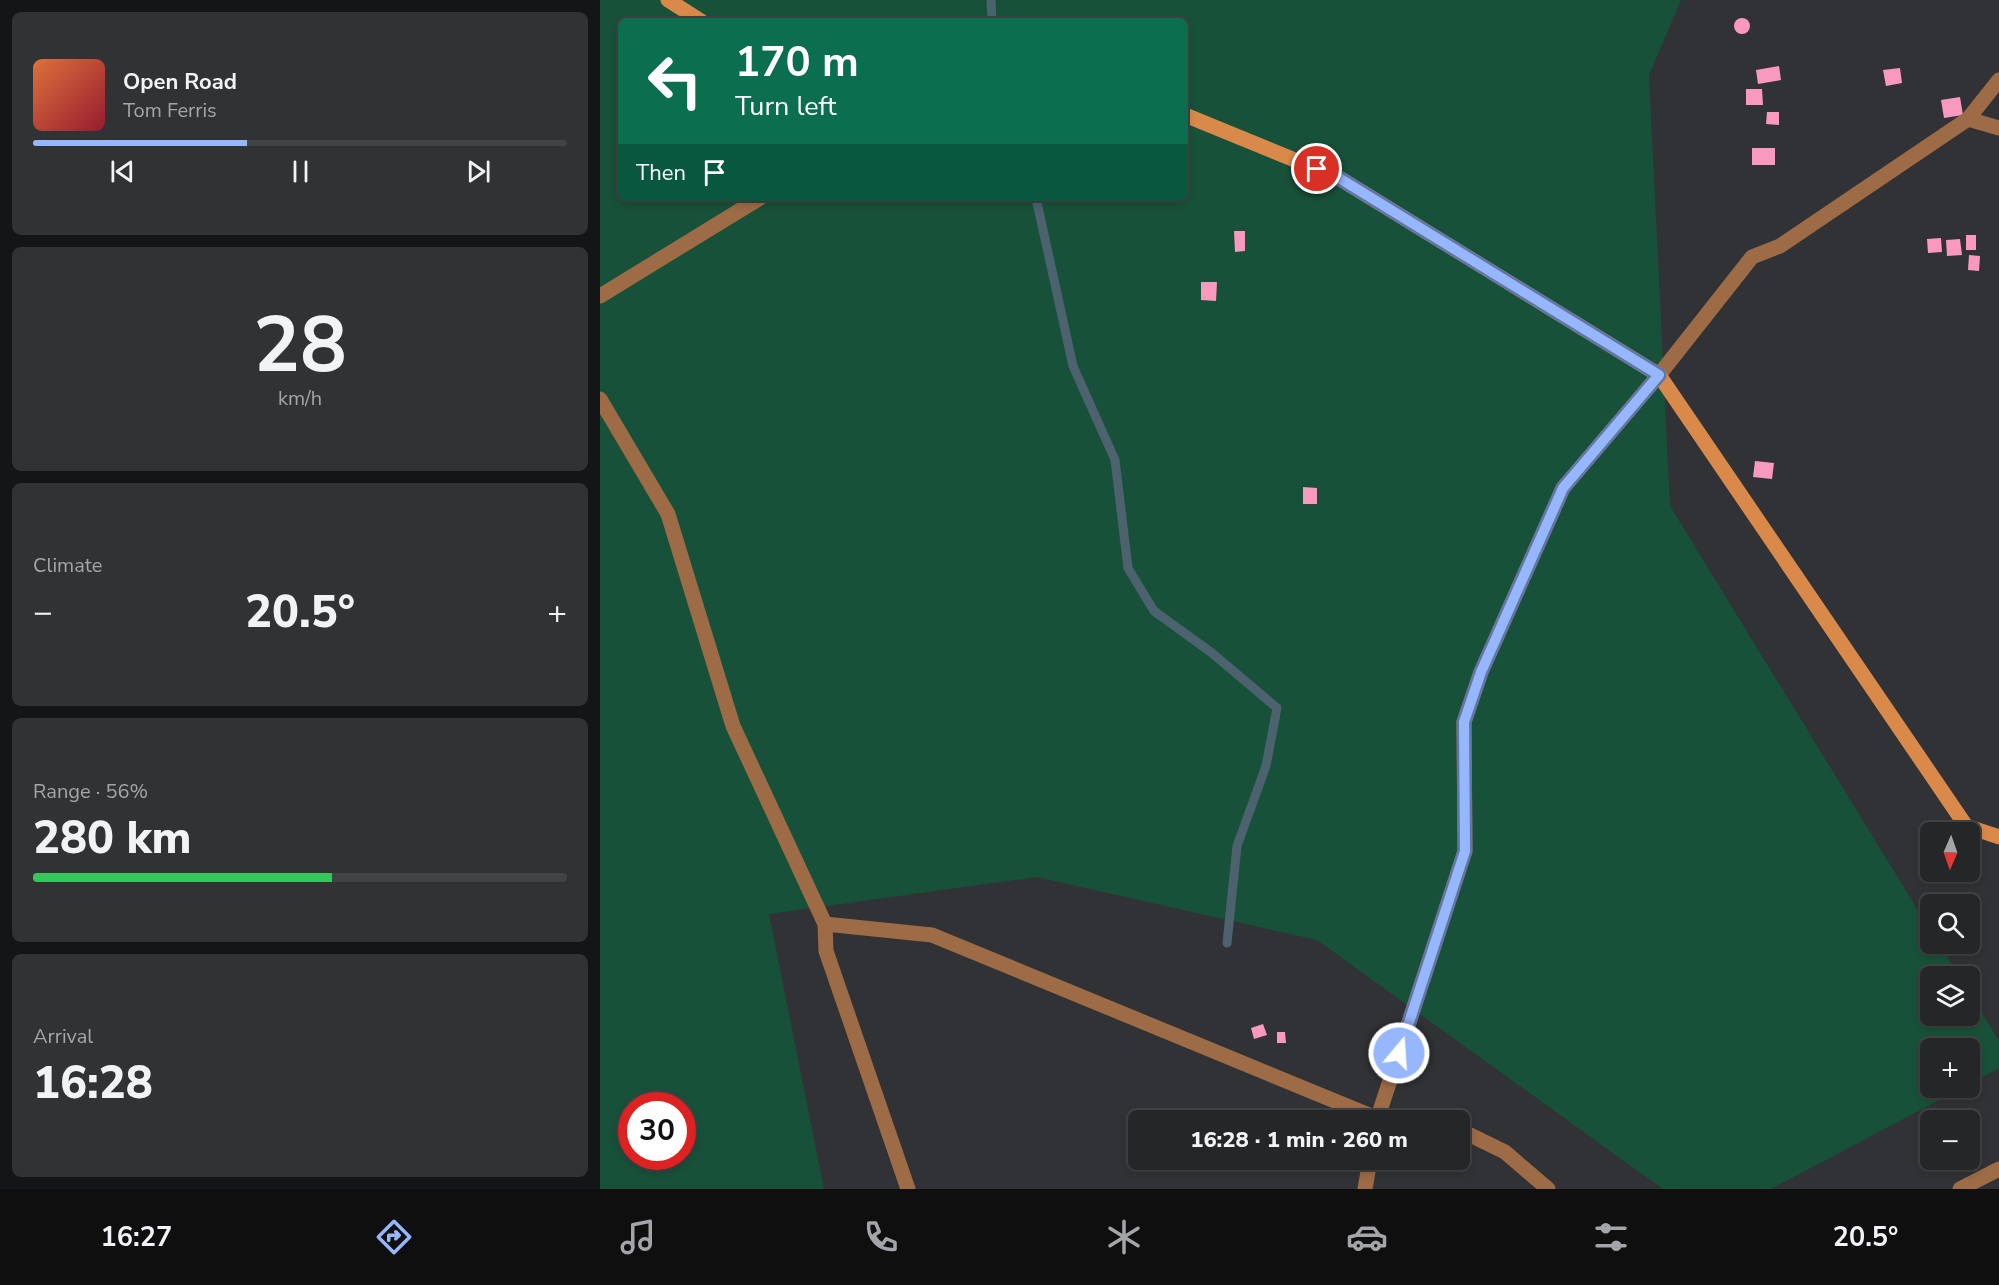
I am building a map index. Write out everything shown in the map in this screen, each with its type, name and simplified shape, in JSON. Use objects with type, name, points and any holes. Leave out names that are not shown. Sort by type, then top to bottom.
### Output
[{"type":"main road","points":[[668,0],[695,18]]},
{"type":"main road","points":[[1188,116],[1339,178],[1659,375],[1966,826],[1999,837]]},
{"type":"street","points":[[1382,1110],[1465,851],[1464,722],[1481,672],[1563,488],[1659,375],[1752,257],[1780,246],[1968,119],[1999,80]]},
{"type":"street","points":[[1968,119],[1999,128]]},
{"type":"street","points":[[600,296],[755,201]]},
{"type":"street","points":[[600,399],[668,514],[733,726],[825,924],[826,951],[908,1189]]},
{"type":"street","points":[[825,924],[932,935],[1355,1110]]},
{"type":"street","points":[[1470,1135],[1505,1152],[1548,1189]]},
{"type":"street","points":[[1960,1189],[1999,1168]]},
{"type":"street","points":[[1365,1189],[1368,1170]]},
{"type":"green space","points":[[600,0],[1681,0],[1649,75],[1670,506],[1920,914],[1920,954],[1945,954],[1953,966],[1920,966],[1920,1026],[1980,1026],[1980,1010],[1999,1041],[1999,1068],[1980,1078],[1980,1038],[1920,1038],[1920,1098],[1943,1098],[1771,1189],[1663,1189],[1317,940],[1037,877],[769,914],[824,1189],[600,1189]]},
{"type":"building","points":[[1739,18],[1745,18],[1750,26],[1748,32],[1739,34],[1734,29],[1734,23]]},
{"type":"building","points":[[1779,66],[1781,80],[1758,84],[1756,70]]},
{"type":"building","points":[[1900,68],[1902,83],[1886,86],[1883,70]]},
{"type":"building","points":[[1746,89],[1762,89],[1763,105],[1746,105]]},
{"type":"building","points":[[1960,97],[1963,115],[1944,118],[1941,100]]},
{"type":"building","points":[[1767,112],[1779,112],[1779,125],[1766,124]]},
{"type":"building","points":[[1752,148],[1775,148],[1775,165],[1752,165]]},
{"type":"building","points":[[1234,231],[1245,231],[1245,251],[1235,252]]},
{"type":"building","points":[[1966,235],[1976,235],[1976,250],[1966,250]]},
{"type":"building","points":[[1941,238],[1942,252],[1928,253],[1927,239]]},
{"type":"building","points":[[1960,239],[1962,255],[1947,256],[1946,240]]},
{"type":"building","points":[[1969,255],[1980,256],[1979,271],[1968,270]]},
{"type":"building","points":[[1201,282],[1217,282],[1216,301],[1201,300]]},
{"type":"building","points":[[1755,461],[1774,463],[1772,479],[1753,477]]},
{"type":"building","points":[[1303,487],[1317,488],[1317,504],[1303,504]]},
{"type":"building","points":[[1263,1024],[1267,1035],[1254,1039],[1251,1028]]},
{"type":"building","points":[[1277,1032],[1285,1032],[1286,1043],[1277,1043]]},
{"type":"waterway","points":[[991,0],[992,18]]},
{"type":"waterway","points":[[1037,201],[1073,366],[1115,460],[1128,568],[1154,611],[1212,653],[1277,708],[1266,766],[1237,846],[1227,943]]},
{"type":"route","points":[[1317,169],[1339,178],[1659,375],[1563,488],[1481,672],[1464,722],[1465,851],[1399,1053]]}]
